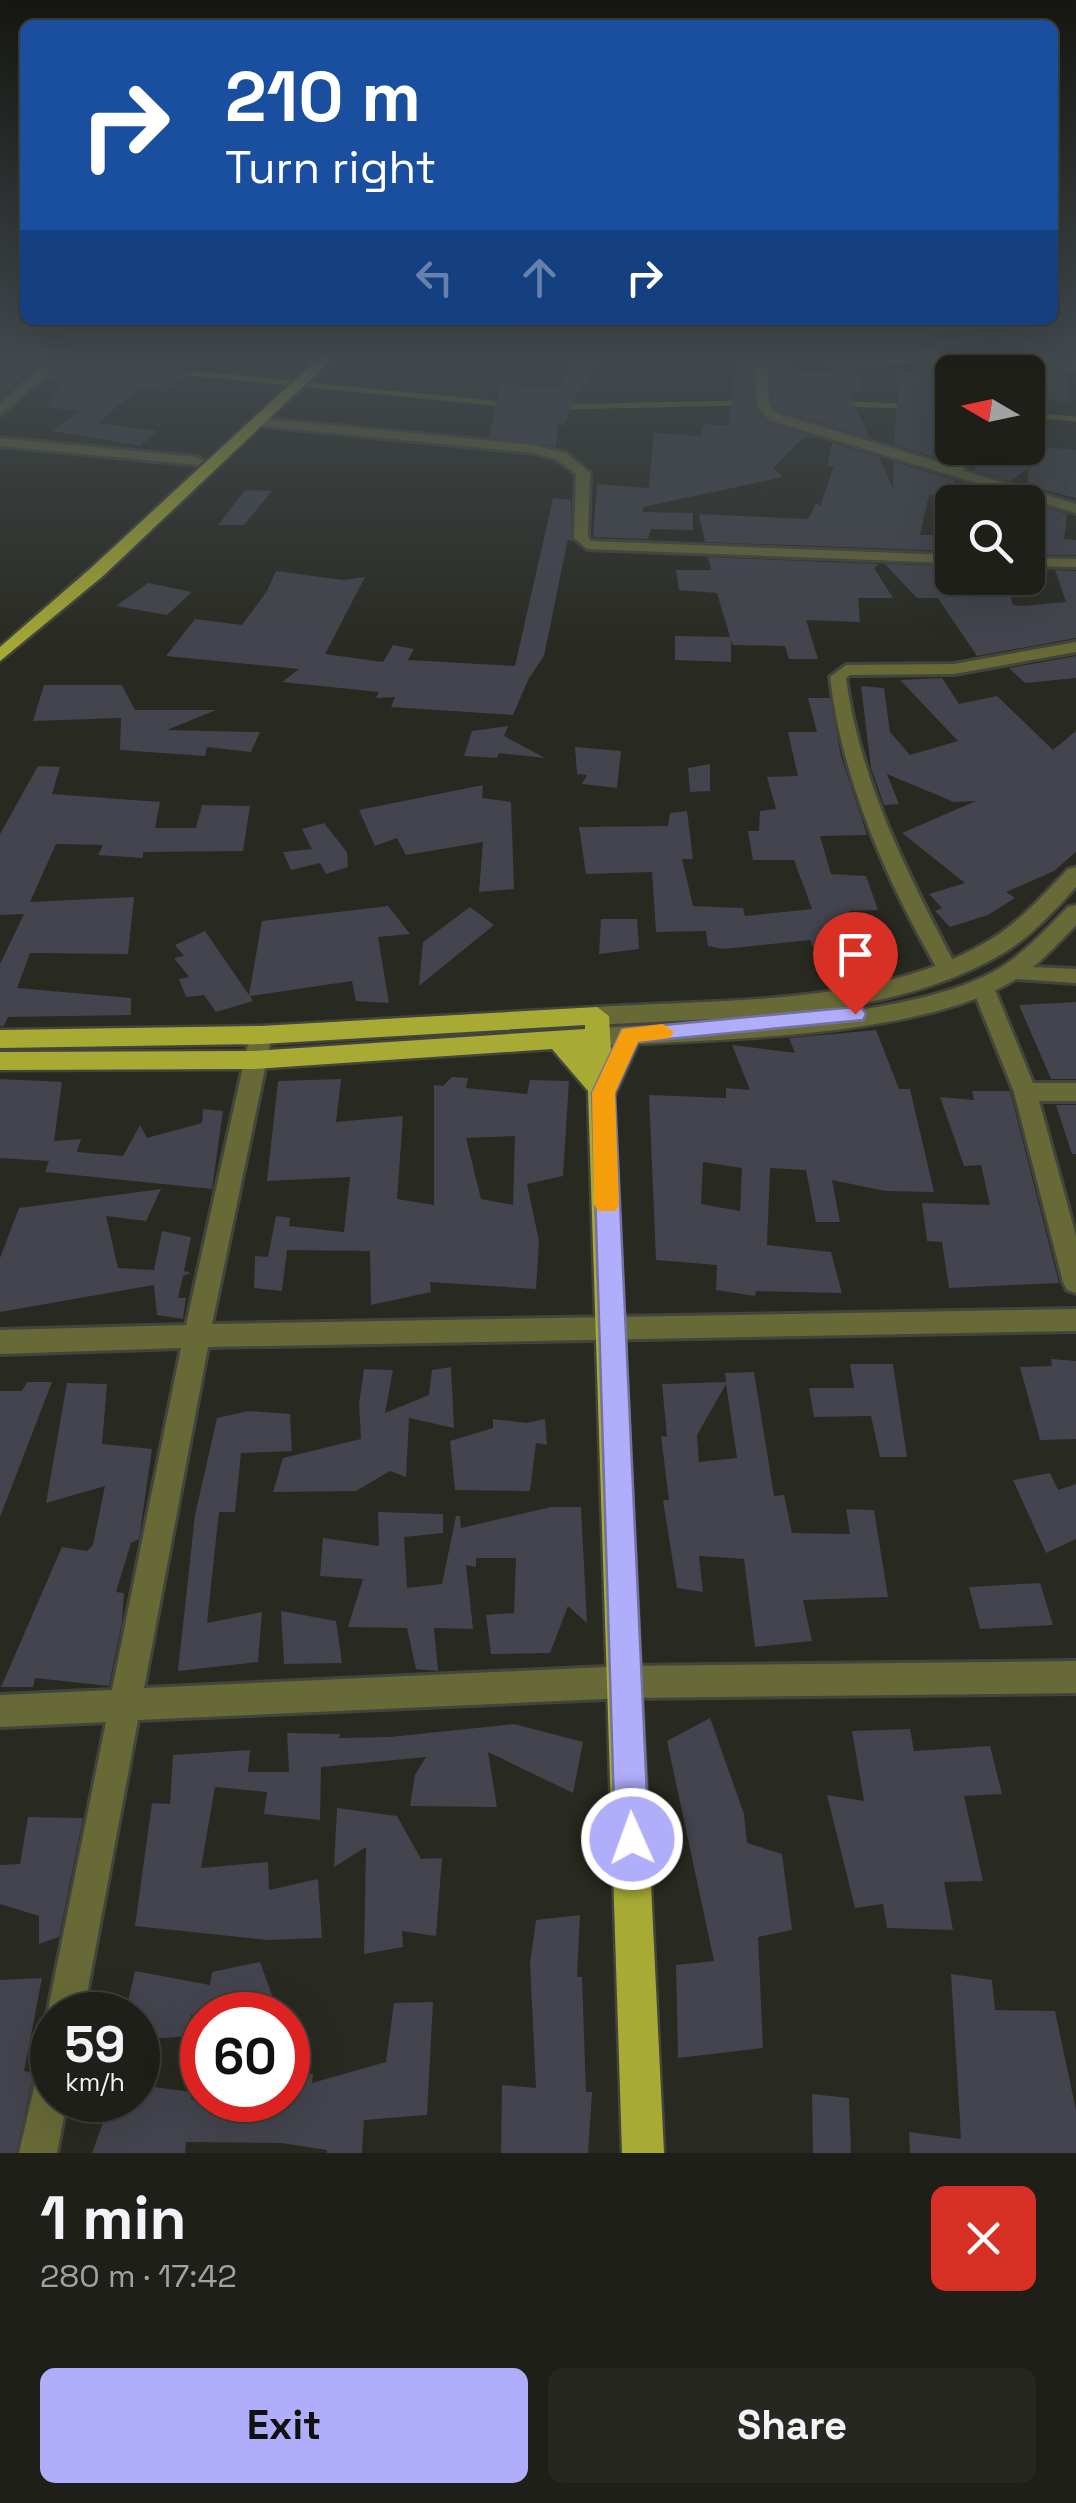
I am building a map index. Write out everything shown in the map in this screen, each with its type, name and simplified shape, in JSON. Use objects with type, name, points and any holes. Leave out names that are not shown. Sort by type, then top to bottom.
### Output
[{"type":"main road","points":[[0,635],[204,455]]},
{"type":"main road","points":[[0,656],[222,455]]},
{"type":"main road","points":[[0,1039],[257,1047],[558,1040],[609,1029]]},
{"type":"main road","points":[[0,1062],[609,1029]]},
{"type":"main road","points":[[609,1029],[604,1093],[610,1331],[627,1682],[642,2153]]},
{"type":"main road","points":[[558,1040],[604,1093]]},
{"type":"street","points":[[140,455],[197,461]]},
{"type":"street","points":[[559,455],[583,473],[580,538],[587,544],[935,558]]},
{"type":"street","points":[[892,455],[1076,509]]},
{"type":"street","points":[[958,465],[958,475]]},
{"type":"street","points":[[1045,562],[1076,563]]},
{"type":"street","points":[[949,972],[913,905],[876,815],[848,728],[838,677],[846,670],[954,669],[1076,647]]},
{"type":"street","points":[[609,1029],[892,988],[949,972],[996,948],[1032,919],[1076,874]]},
{"type":"street","points":[[609,1029],[828,1018],[946,999],[1008,973],[1076,912]]},
{"type":"street","points":[[1008,973],[1076,976]]},
{"type":"street","points":[[982,986],[1025,1092],[1076,1282]]},
{"type":"street","points":[[71,1992],[197,1334],[257,1047]]},
{"type":"street","points":[[1025,1092],[1076,1092]]},
{"type":"street","points":[[0,1342],[197,1334],[610,1331],[1076,1320]]},
{"type":"street","points":[[0,1711],[627,1682],[1076,1677]]},
{"type":"street","points":[[38,2153],[44,2122]]},
{"type":"building","points":[[652,455],[786,455],[773,468],[783,477],[643,507],[643,512],[693,513],[693,530],[651,529],[648,539],[593,537],[597,484],[649,488]]},
{"type":"building","points":[[829,455],[879,457],[893,489],[894,462],[955,480],[955,485],[935,485],[935,496],[929,495],[920,535],[935,535],[935,550],[705,542],[699,514],[808,519],[816,503],[820,506],[834,466],[827,467]]},
{"type":"building","points":[[1045,455],[1076,455],[1076,498],[1045,490],[1045,485],[1028,485],[1028,469],[1010,481],[974,470],[977,465],[1045,465]]},
{"type":"building","points":[[245,490],[272,491],[244,525],[218,525]]},
{"type":"building","points":[[553,498],[571,500],[572,541],[568,540],[566,548],[544,656],[528,680],[513,715],[391,707],[395,697],[376,698],[379,692],[282,682],[299,669],[166,656],[195,619],[242,625],[267,591],[276,571],[343,580],[365,577],[325,654],[383,662],[393,645],[414,649],[408,660],[515,666]]},
{"type":"building","points":[[1045,507],[1067,514],[1064,539],[1076,540],[1076,555],[1045,555]]},
{"type":"building","points":[[708,557],[879,564],[874,568],[893,598],[858,598],[860,622],[806,620],[818,659],[789,659],[785,646],[733,645],[731,640],[731,662],[675,660],[675,636],[730,637],[717,593],[679,590],[676,570],[711,570]]},
{"type":"building","points":[[885,564],[935,565],[935,595],[1010,595],[1013,605],[1023,606],[1066,602],[1055,570],[1076,571],[1076,638],[977,656],[938,598],[917,598]]},
{"type":"building","points":[[148,583],[192,592],[167,615],[116,606]]},
{"type":"building","points":[[1076,656],[1076,678],[1025,683],[1009,668]]},
{"type":"building","points":[[942,678],[959,704],[997,696],[1053,750],[1076,731],[1076,852],[1054,871],[1006,892],[1015,898],[988,915],[950,927],[935,911],[942,908],[929,894],[965,883],[902,833],[976,801],[954,802],[887,774],[899,804],[884,805],[871,768],[861,686],[884,688],[890,732],[910,755],[958,741],[900,680]]},
{"type":"building","points":[[44,685],[122,685],[135,710],[216,710],[167,730],[260,732],[251,752],[207,747],[205,756],[120,750],[121,718],[33,721]]},
{"type":"building","points":[[808,698],[830,698],[841,756],[867,835],[820,836],[831,874],[866,876],[878,910],[849,911],[862,943],[813,947],[810,940],[723,949],[708,946],[706,931],[656,932],[652,872],[586,874],[579,827],[668,826],[670,813],[687,811],[693,859],[682,859],[693,906],[743,908],[745,916],[812,909],[794,860],[753,860],[748,831],[759,831],[760,811],[776,809],[767,777],[798,776],[788,732],[817,732]]},
{"type":"building","points":[[508,726],[504,736],[545,758],[499,753],[497,758],[464,756],[472,731]]},
{"type":"building","points":[[575,747],[621,751],[617,788],[582,784],[587,775],[577,774]]},
{"type":"building","points":[[710,764],[710,791],[690,792],[688,768]]},
{"type":"building","points":[[38,766],[60,767],[52,794],[160,802],[155,828],[196,828],[202,805],[250,806],[243,851],[143,852],[143,858],[98,855],[103,845],[56,844],[30,902],[134,897],[128,954],[30,953],[17,988],[131,998],[131,1015],[8,1017],[0,1026],[0,964],[24,914],[0,915],[0,834]]},
{"type":"building","points":[[483,785],[482,798],[511,802],[514,889],[479,892],[483,842],[406,855],[397,838],[375,846],[359,810]]},
{"type":"building","points":[[324,823],[347,852],[348,867],[326,874],[320,863],[291,870],[283,852],[312,849],[302,829]]},
{"type":"building","points":[[388,906],[410,934],[378,937],[389,1003],[356,1001],[352,981],[250,996],[253,1001],[216,1012],[204,995],[186,997],[179,979],[189,977],[174,958],[184,956],[175,945],[205,931],[249,995],[262,921]]},
{"type":"building","points":[[470,907],[494,925],[419,986],[423,942]]},
{"type":"building","points":[[601,919],[637,919],[639,949],[599,954]]},
{"type":"building","points":[[1076,1002],[1076,1079],[1051,1079],[1019,1005]]},
{"type":"building","points":[[876,1030],[899,1089],[910,1089],[934,1192],[885,1191],[832,1180],[840,1222],[816,1222],[806,1170],[770,1168],[767,1245],[831,1252],[842,1293],[756,1291],[755,1296],[716,1290],[717,1265],[656,1260],[649,1095],[726,1098],[726,1088],[750,1090],[732,1045],[795,1053],[789,1038]],"holes":[[[703,1162],[742,1168],[740,1211],[701,1204]]]},
{"type":"building","points":[[452,1077],[468,1078],[466,1088],[527,1094],[530,1080],[569,1081],[563,1176],[527,1184],[539,1241],[536,1289],[430,1282],[431,1292],[371,1305],[370,1251],[287,1250],[282,1291],[254,1288],[255,1256],[268,1257],[276,1216],[290,1218],[289,1226],[344,1232],[350,1177],[267,1181],[278,1081],[341,1079],[336,1122],[403,1116],[397,1199],[434,1205],[434,1085],[443,1086]],"holes":[[[515,1136],[513,1205],[481,1199],[466,1138]]]},
{"type":"building","points":[[0,1079],[62,1082],[54,1141],[81,1139],[77,1152],[123,1156],[140,1125],[147,1138],[202,1123],[203,1109],[223,1111],[212,1189],[45,1172],[49,1161],[0,1158]]},
{"type":"building","points":[[972,1091],[1010,1091],[1059,1283],[949,1288],[942,1242],[927,1241],[922,1203],[990,1205],[981,1165],[964,1166],[940,1097],[974,1100]]},
{"type":"building","points":[[1056,1105],[1076,1105],[1076,1154],[1072,1154]]},
{"type":"building","points":[[161,1189],[146,1221],[106,1216],[118,1268],[154,1270],[162,1231],[191,1237],[184,1271],[191,1273],[183,1276],[178,1298],[186,1298],[183,1319],[157,1315],[154,1285],[0,1312],[0,1258],[19,1208]]},
{"type":"building","points":[[1051,1359],[1076,1361],[1076,1439],[1040,1440],[1020,1367],[1052,1366]]},
{"type":"building","points":[[850,1364],[893,1364],[907,1457],[880,1457],[871,1416],[814,1417],[809,1388],[854,1388]]},
{"type":"building","points":[[451,1367],[454,1428],[409,1418],[406,1477],[390,1471],[356,1491],[273,1492],[283,1458],[361,1439],[359,1404],[364,1369],[393,1370],[385,1413],[429,1395],[432,1370]]},
{"type":"building","points":[[754,1372],[774,1496],[784,1495],[792,1533],[850,1534],[846,1509],[874,1510],[888,1597],[803,1600],[812,1641],[755,1647],[744,1559],[699,1556],[703,1592],[677,1588],[663,1500],[669,1500],[661,1436],[667,1437],[662,1384],[726,1382],[725,1373]],"holes":[[[726,1384],[737,1458],[699,1462],[697,1435]]]},
{"type":"building","points":[[27,1382],[52,1382],[0,1517],[0,1391],[22,1391]]},
{"type":"building","points":[[67,1383],[107,1384],[102,1444],[152,1449],[139,1539],[131,1543],[116,1592],[124,1593],[122,1622],[109,1686],[35,1678],[33,1687],[1,1687],[62,1547],[87,1551],[93,1545],[105,1486],[46,1503]]},
{"type":"building","points":[[249,1411],[290,1414],[292,1451],[241,1453],[235,1512],[219,1512],[207,1623],[262,1612],[258,1662],[178,1671],[195,1515],[217,1418]]},
{"type":"building","points":[[493,1419],[527,1423],[545,1419],[547,1445],[536,1443],[530,1491],[455,1490],[450,1441],[493,1428]]},
{"type":"building","points":[[1050,1473],[1058,1490],[1076,1484],[1076,1539],[1046,1553],[1013,1480]]},
{"type":"building","points":[[551,1507],[581,1507],[587,1623],[568,1606],[550,1653],[491,1654],[486,1615],[514,1613],[516,1558],[476,1558],[476,1567],[466,1565],[473,1629],[434,1628],[438,1671],[416,1669],[407,1628],[348,1627],[363,1579],[320,1576],[323,1538],[379,1546],[378,1512],[443,1514],[443,1533],[404,1537],[407,1588],[442,1584],[456,1516],[460,1516],[461,1528]]},
{"type":"building","points":[[1040,1583],[1053,1625],[980,1629],[969,1587]]},
{"type":"building","points":[[281,1611],[336,1621],[342,1663],[284,1664]]},
{"type":"building","points":[[710,1718],[744,1814],[747,1843],[782,1854],[792,1930],[758,1937],[763,2048],[678,2058],[676,1965],[714,1961],[667,1741]]},
{"type":"building","points":[[514,1724],[583,1742],[573,1793],[488,1752],[497,1807],[410,1806],[415,1775],[426,1757],[321,1767],[320,1820],[264,1814],[267,1792],[215,1787],[201,1868],[268,1862],[269,1890],[318,1879],[322,1938],[268,1940],[135,1926],[152,1803],[170,1804],[173,1755],[250,1750],[248,1772],[289,1772],[287,1733],[390,1737]]},
{"type":"building","points":[[910,1729],[914,1751],[990,1746],[1002,1794],[964,1796],[983,1881],[944,1882],[953,1930],[887,1928],[883,1904],[855,1908],[827,1795],[864,1801],[852,1731]]},
{"type":"building","points":[[337,1808],[397,1816],[421,1859],[442,1858],[436,1936],[402,1931],[403,1947],[364,1954],[366,1847],[334,1867]]},
{"type":"building","points":[[28,1817],[83,1818],[59,1937],[39,1944],[39,1916],[0,1904],[0,1865],[20,1864]]},
{"type":"building","points":[[580,1915],[577,1977],[582,1977],[586,2092],[592,2092],[588,2153],[501,2153],[502,2085],[536,2088],[530,1963],[536,1920]]},
{"type":"building","points":[[260,1962],[271,1992],[180,1992],[180,2037],[160,2038],[160,1992],[130,1992],[135,1971],[210,1985],[212,1972]]},
{"type":"building","points":[[951,1974],[992,1980],[995,2010],[1055,2011],[1076,2110],[1076,2153],[910,2153],[909,2132],[961,2139]]},
{"type":"building","points":[[42,1978],[39,1992],[30,1992],[30,2040],[24,2071],[30,2072],[30,2091],[16,2153],[0,2153],[0,1980]]},
{"type":"building","points":[[433,2002],[427,2115],[364,2120],[362,2153],[327,2153],[281,2143],[186,2142],[185,2153],[92,2153],[103,2122],[160,2122],[160,2088],[180,2090],[180,2122],[310,2122],[310,2074],[312,2083],[386,2062],[394,2003]]},
{"type":"building","points":[[812,2094],[849,2098],[851,2153],[813,2153]]},
{"type":"slow traffic","points":[[607,1204],[604,1093],[630,1035],[663,1032]]},
{"type":"route","points":[[632,1839],[604,1093],[630,1035],[855,1014]]}]
